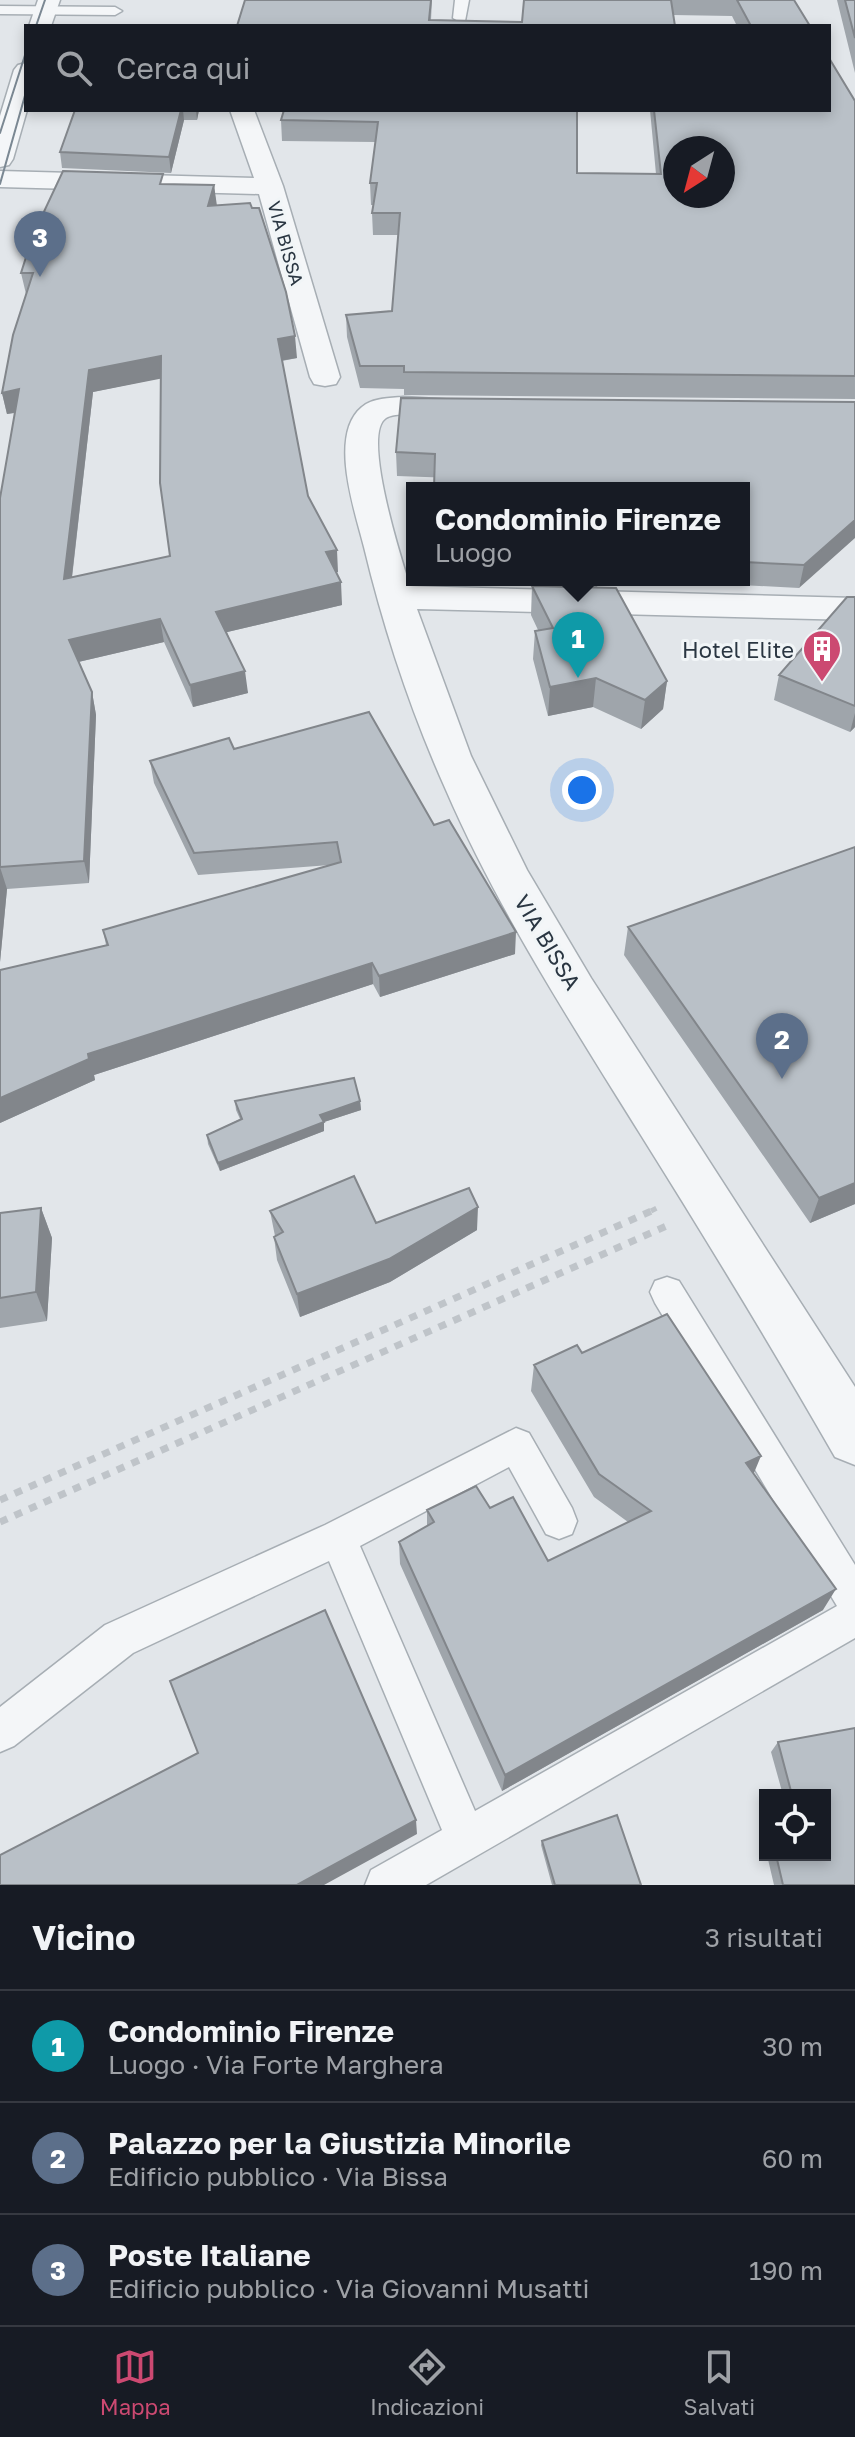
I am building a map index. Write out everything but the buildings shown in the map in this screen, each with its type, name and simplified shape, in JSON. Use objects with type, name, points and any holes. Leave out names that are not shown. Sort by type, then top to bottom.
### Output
[{"type":"street","points":[[0,159],[24,77]]},
{"type":"street","name":"VIA BISSA","points":[[243,112],[270,186],[325,377]]},
{"type":"street","points":[[0,179],[270,186]]},
{"type":"street","name":"VIA BISSA","points":[[495,409],[386,408],[374,412],[368,419],[362,442],[362,469],[394,597],[418,674],[484,828],[527,909],[855,1438]]},
{"type":"street","points":[[394,597],[855,609]]},
{"type":"lane","points":[[460,18],[462,0]]},
{"type":"lane","points":[[0,10],[115,11]]},
{"type":"lane","points":[[667,1292],[855,1600]]},
{"type":"lane","points":[[0,1732],[119,1639],[338,1538],[516,1445],[559,1521]]},
{"type":"lane","points":[[338,1538],[466,1839]]},
{"type":"lane","points":[[386,1885],[855,1617]]},
{"type":"path","points":[[0,1500],[707,1197]]},
{"type":"path","points":[[0,1522],[707,1197]]},
{"type":"tram line","points":[[37,24],[45,0]]},
{"type":"tram line","points":[[0,133],[24,58]]},
{"type":"tram line","points":[[0,184],[24,99]]},
{"type":"place","name":"Poste Italiane","points":[[40,277]]},
{"type":"place","name":"Condominio Firenze","points":[[578,678]]},
{"type":"place","name":"Hotel Elite","points":[[822,683]]},
{"type":"place","name":"Palazzo per la Giustizia Minorile","points":[[782,1079]]}]
